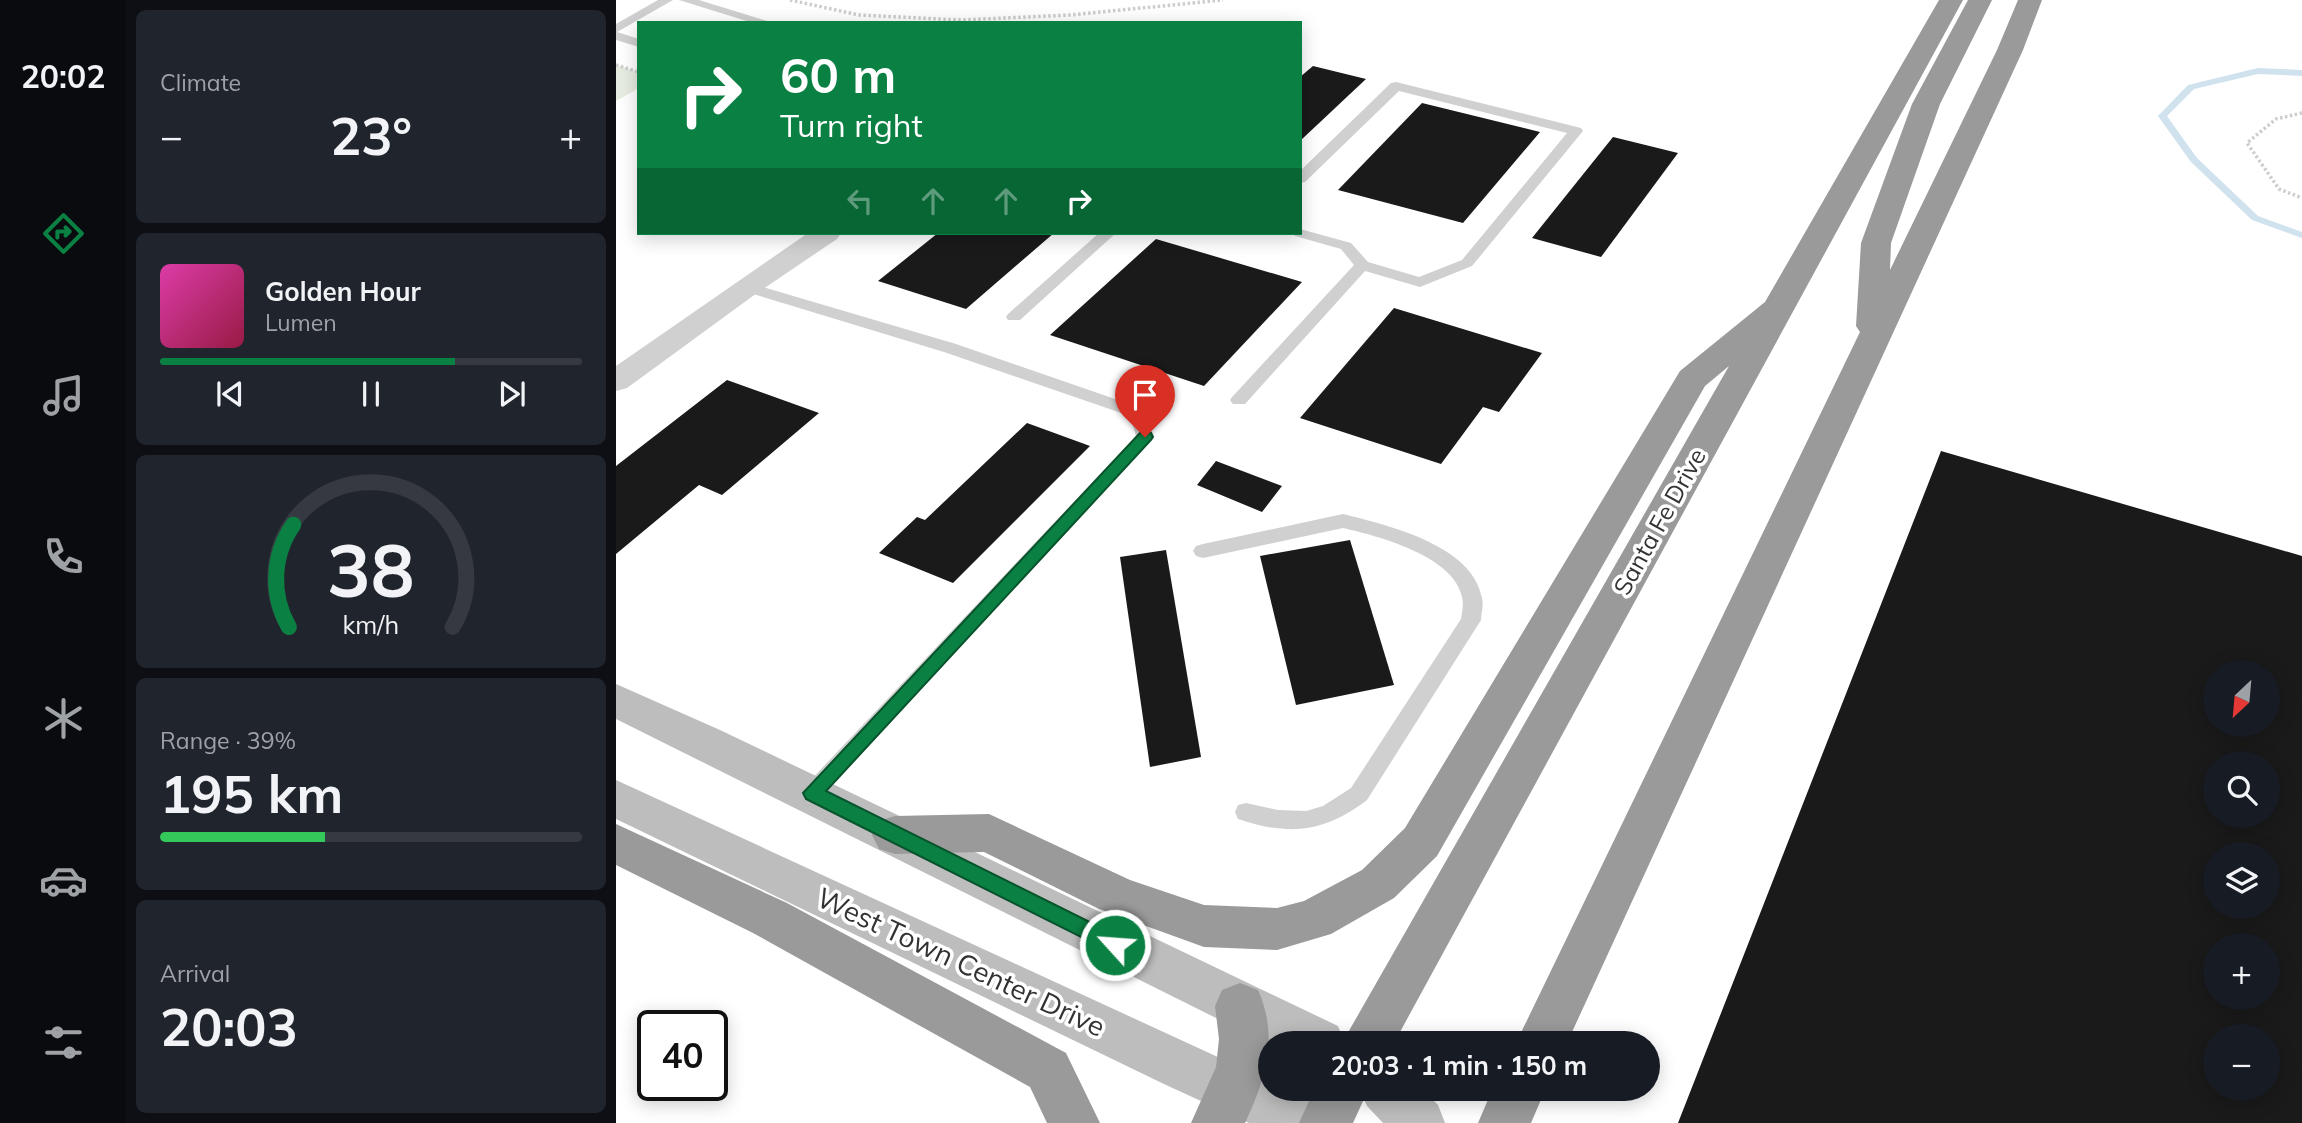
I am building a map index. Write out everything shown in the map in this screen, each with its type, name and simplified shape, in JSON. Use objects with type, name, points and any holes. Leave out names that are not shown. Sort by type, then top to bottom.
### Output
[{"type":"highway","name":"Santa Fe Drive","points":[[1374,1031],[1951,0]]},
{"type":"highway","points":[[1872,344],[1876,243],[1926,104],[1980,0]]},
{"type":"highway","points":[[1547,1031],[2010,50],[2030,0]]},
{"type":"highway","points":[[895,835],[989,833],[1116,895],[1204,926],[1277,929],[1314,919],[1378,884],[1421,842],[1692,379],[1781,305]]},
{"type":"highway","points":[[616,843],[770,918],[1048,1070],[1074,1123]]},
{"type":"highway","points":[[1226,1107],[1244,1063],[1246,1031],[1240,1006]]},
{"type":"highway","points":[[1325,1123],[1336,1101]]},
{"type":"highway","points":[[1504,1123],[1514,1101]]},
{"type":"street","points":[[616,381],[746,287],[824,235]]},
{"type":"street","points":[[616,700],[812,793],[1294,1031]]},
{"type":"street","name":"West Town Center Drive","points":[[616,798],[1226,1107],[1307,1123]]},
{"type":"street","points":[[1398,1101],[1419,1123]]},
{"type":"lane","points":[[616,29],[667,0]]},
{"type":"lane","points":[[685,0],[761,21]]},
{"type":"lane","points":[[616,36],[637,42]]},
{"type":"lane","points":[[1302,177],[1396,86],[1576,131],[1467,263],[1420,282],[1362,265],[1346,246],[1302,234]]},
{"type":"lane","points":[[1014,317],[1106,235]]},
{"type":"lane","points":[[1240,400],[1362,265]]},
{"type":"lane","points":[[746,287],[950,348],[1139,413],[1145,437],[812,793]]},
{"type":"lane","points":[[1203,551],[1343,521],[1363,525],[1443,556],[1464,580],[1474,610],[1471,620],[1359,794],[1340,810],[1310,822],[1285,822],[1246,812]]},
{"type":"path","points":[[790,0],[859,15],[961,20],[1070,16],[1223,0]]},
{"type":"path","points":[[1067,21],[1070,16]]},
{"type":"path","points":[[616,65],[637,71]]},
{"type":"path","points":[[2302,113],[2276,119],[2247,143],[2279,189],[2302,198]]},
{"type":"shaded area","points":[[616,65],[637,71],[637,89],[616,101]]},
{"type":"building","points":[[1313,66],[1366,79],[1302,139],[1302,75]]},
{"type":"building","points":[[1422,103],[1540,132],[1463,223],[1338,190]]},
{"type":"building","points":[[1613,137],[1678,153],[1601,257],[1532,238]]},
{"type":"building","points":[[936,235],[1052,235],[966,309],[878,281]]},
{"type":"building","points":[[1156,239],[1302,282],[1204,386],[1050,335]]},
{"type":"building","points":[[1394,308],[1542,353],[1499,412],[1483,407],[1441,464],[1300,418]]},
{"type":"building","points":[[727,380],[819,413],[722,495],[699,485],[616,554],[616,466]]},
{"type":"building","points":[[1027,423],[1090,446],[953,583],[879,553],[917,517],[925,520]]},
{"type":"building","points":[[1941,451],[2302,556],[2302,1123],[1678,1123]]},
{"type":"building","points":[[1216,461],[1282,486],[1262,512],[1197,485]]},
{"type":"building","points":[[1350,540],[1394,685],[1296,705],[1260,556]]},
{"type":"building","points":[[1166,550],[1201,757],[1150,767],[1120,557]]},
{"type":"waterway","points":[[2302,73],[2258,71],[2191,87],[2162,116],[2194,160],[2255,218],[2302,235]]},
{"type":"route","points":[[1115,945],[812,793],[1145,437]]}]
